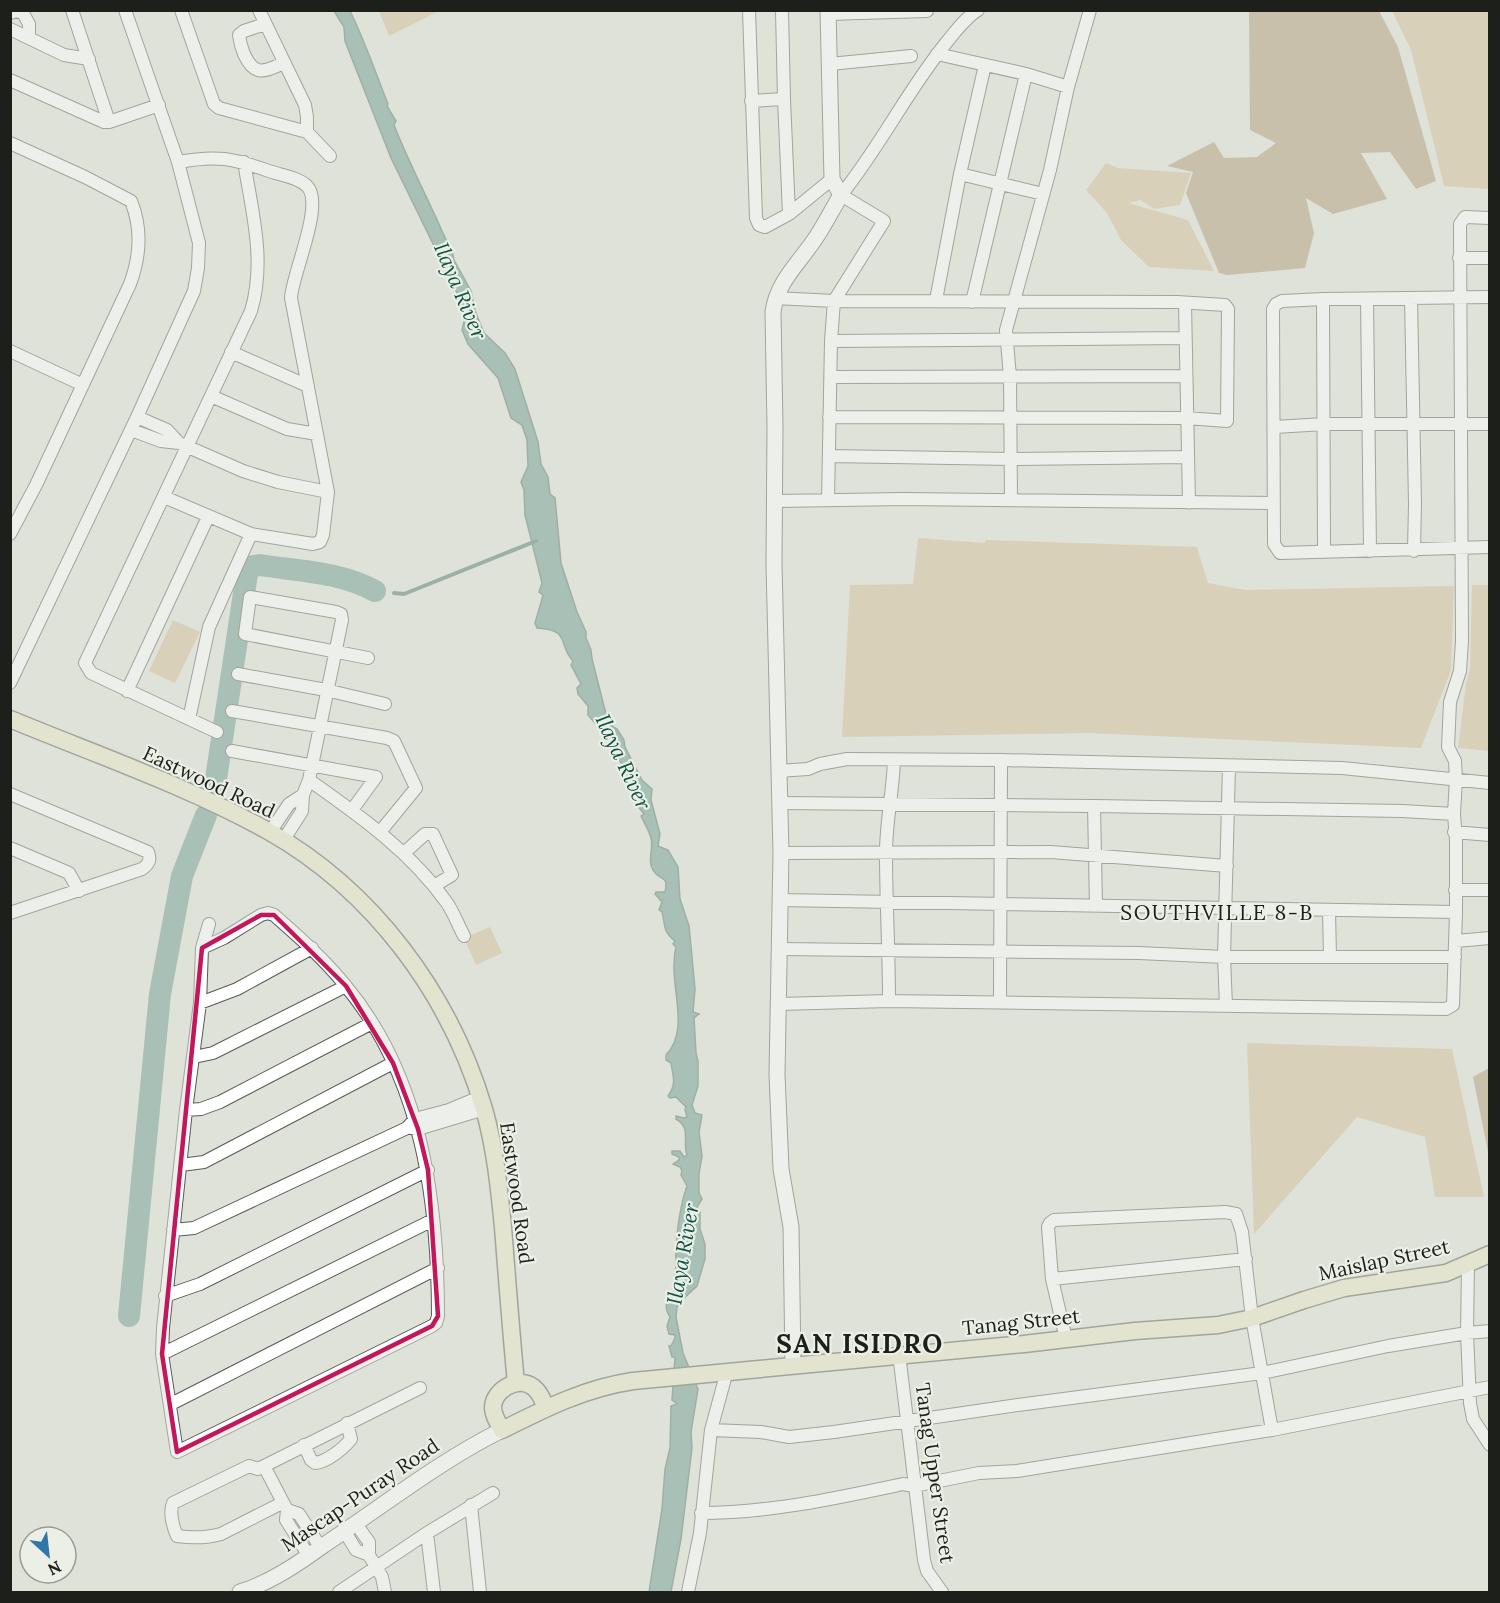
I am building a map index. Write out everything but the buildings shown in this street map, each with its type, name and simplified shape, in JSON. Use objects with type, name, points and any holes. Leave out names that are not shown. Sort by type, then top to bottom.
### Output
[{"type":"main road","name":"Eastwood Road","points":[[10,719],[196,796],[276,836],[341,883],[404,951],[442,1006],[471,1068],[482,1103],[498,1179],[516,1383]]},
{"type":"main road","name":"Maislap Street","points":[[1252,1318],[1344,1288],[1446,1273],[1490,1254]]},
{"type":"main road","name":"Tanag Street","points":[[502,1430],[546,1408],[595,1388],[650,1379],[1135,1331],[1218,1325],[1252,1318]]},
{"type":"main road","points":[[502,1430],[494,1415],[495,1400],[500,1392],[516,1383],[532,1386],[538,1392],[546,1408]]},
{"type":"street","points":[[72,10],[110,122]]},
{"type":"street","points":[[10,683],[137,417],[194,291],[198,268],[199,243],[178,162],[125,10]]},
{"type":"street","points":[[181,10],[214,104],[219,108],[307,132],[330,156]]},
{"type":"street","points":[[259,10],[305,105],[307,132]]},
{"type":"street","points":[[749,10],[756,218],[759,225],[765,227],[789,214],[832,179]]},
{"type":"street","points":[[782,10],[789,214]]},
{"type":"street","points":[[793,1365],[791,1227],[781,1169],[778,1107],[781,854],[774,564],[776,501],[773,323],[775,298],[786,278],[817,237],[841,195],[860,172],[937,54],[969,16],[978,10]]},
{"type":"street","points":[[1011,500],[1010,377],[1006,330],[1090,10]]},
{"type":"street","points":[[10,13],[17,11],[23,13],[29,24],[29,38]]},
{"type":"street","points":[[828,500],[834,301],[884,221],[841,195],[832,179],[828,12],[927,11]]},
{"type":"street","points":[[265,24],[244,31],[240,35],[240,43],[249,64],[256,70],[264,71],[284,63]]},
{"type":"street","points":[[10,29],[64,55],[88,59]]},
{"type":"street","points":[[937,54],[1026,74],[1068,87]]},
{"type":"street","points":[[830,64],[911,56]]},
{"type":"street","points":[[936,300],[960,174],[985,65]]},
{"type":"street","points":[[972,302],[1026,74]]},
{"type":"street","points":[[10,80],[98,121],[110,122],[159,105]]},
{"type":"street","points":[[751,101],[784,99]]},
{"type":"street","points":[[10,143],[125,196],[134,207],[139,247],[137,265],[83,385],[10,534]]},
{"type":"street","points":[[164,497],[251,534],[313,544],[320,542],[323,536],[328,492],[291,298],[292,286],[311,218],[310,190],[300,182],[244,162],[206,157],[178,162]]},
{"type":"street","points":[[217,732],[91,673],[86,663],[164,497],[183,444],[211,396],[251,310],[257,290],[258,248],[244,162]]},
{"type":"street","points":[[960,174],[1043,194]]},
{"type":"street","points":[[779,1004],[889,1001],[1446,1009],[1453,1005],[1456,941],[1454,814],[1456,779],[1455,761],[1448,747],[1450,702],[1460,672],[1462,641],[1460,224],[1465,218],[1490,218]]},
{"type":"street","points":[[1459,258],[1490,258]]},
{"type":"street","points":[[1490,297],[1282,301],[1273,309],[1275,427],[1273,503],[1276,550],[1280,553],[1490,547]]},
{"type":"street","points":[[775,298],[834,301],[1185,303],[1225,305],[1229,314],[1227,421],[1186,418],[829,417]]},
{"type":"street","points":[[1367,298],[1370,551]]},
{"type":"street","points":[[1411,298],[1414,550]]},
{"type":"street","points":[[1323,299],[1324,551]]},
{"type":"street","points":[[1185,303],[1189,503]]},
{"type":"street","points":[[831,341],[1185,338]]},
{"type":"street","points":[[10,351],[83,385]]},
{"type":"street","points":[[231,352],[308,386]]},
{"type":"street","points":[[831,377],[1186,376]]},
{"type":"street","points":[[211,396],[287,429],[317,434]]},
{"type":"street","points":[[137,417],[167,430],[183,444]]},
{"type":"street","points":[[1275,427],[1324,424],[1490,424]]},
{"type":"street","points":[[131,430],[161,441],[183,444],[243,471],[278,482],[328,492]]},
{"type":"street","points":[[829,456],[1012,459],[1187,457]]},
{"type":"street","points":[[776,501],[1011,500],[1273,503]]},
{"type":"street","points":[[127,691],[208,517]]},
{"type":"street","points":[[189,719],[209,627],[251,534]]},
{"type":"street","points":[[276,836],[289,804],[303,795],[309,780],[335,651],[342,620],[341,614],[250,597],[245,634],[335,651],[368,658]]},
{"type":"street","points":[[237,674],[327,690],[385,704]]},
{"type":"street","points":[[232,711],[394,741],[416,788],[380,832]]},
{"type":"street","points":[[232,751],[376,777],[352,810]]},
{"type":"street","points":[[778,771],[807,769],[847,759],[1001,760],[1342,768],[1490,783]]},
{"type":"street","points":[[889,1001],[886,853],[887,818],[892,793],[894,760]]},
{"type":"street","points":[[1000,1002],[1001,760]]},
{"type":"street","points":[[1226,1006],[1224,957],[1229,766]]},
{"type":"street","points":[[309,780],[352,810],[404,853],[449,905],[464,936]]},
{"type":"street","points":[[10,794],[148,852],[150,858],[148,865],[142,869],[10,913]]},
{"type":"street","points":[[780,803],[1228,808],[1454,814]]},
{"type":"street","points":[[1094,806],[1096,906]]},
{"type":"street","points":[[1454,832],[1490,835]]},
{"type":"street","points":[[404,853],[425,834],[433,834],[452,875],[434,886]]},
{"type":"street","points":[[10,848],[69,873],[79,891]]},
{"type":"street","points":[[781,854],[1051,852],[1227,866]]},
{"type":"street","points":[[1455,890],[1490,890]]},
{"type":"street","points":[[780,900],[1001,903],[1226,910],[1456,912]]},
{"type":"street","points":[[1329,911],[1330,957]]},
{"type":"street","points":[[202,948],[224,938],[261,915],[268,913],[274,915],[312,948],[346,986],[372,1023],[393,1064],[428,1170],[438,1268],[438,1316],[436,1323],[432,1326],[177,1452],[162,1354],[165,1296],[200,1003],[202,948],[209,924]]},
{"type":"street","points":[[1456,941],[1490,938]]},
{"type":"street","points":[[200,1003],[237,989],[312,948]]},
{"type":"street","points":[[779,949],[1139,953],[1224,957],[1455,957]]},
{"type":"street","points":[[194,1056],[213,1053],[346,986]]},
{"type":"street","points":[[186,1110],[201,1109],[220,1102],[372,1023]]},
{"type":"street","points":[[181,1165],[204,1162],[393,1064]]},
{"type":"street","points":[[173,1230],[194,1228],[413,1125],[449,1110],[482,1103]]},
{"type":"street","points":[[165,1296],[200,1284],[428,1170]]},
{"type":"street","points":[[1066,1339],[1052,1279],[1048,1227],[1054,1220],[1236,1214],[1240,1221],[1252,1318],[1272,1430]]},
{"type":"street","points":[[162,1354],[433,1220]]},
{"type":"street","points":[[1052,1279],[1246,1259]]},
{"type":"street","points":[[1468,1263],[1469,1390],[1473,1419],[1490,1445]]},
{"type":"street","points":[[171,1404],[438,1268]]},
{"type":"street","points":[[711,1430],[744,1431],[789,1437],[834,1432],[1262,1373],[1388,1346],[1490,1331]]},
{"type":"street","name":"Tanag Upper Street","points":[[899,1354],[924,1560],[927,1571],[942,1593]]},
{"type":"street","points":[[688,1593],[700,1533],[720,1372]]},
{"type":"street","points":[[701,1513],[723,1513],[802,1504],[903,1484],[914,1486],[979,1473],[1017,1471],[1272,1430],[1490,1386]]},
{"type":"street","points":[[285,1506],[221,1534],[211,1536],[177,1536],[171,1513],[173,1503],[249,1466],[261,1467],[420,1388]]},
{"type":"street","points":[[304,1445],[311,1460],[315,1463],[321,1462],[351,1439],[347,1423]]},
{"type":"street","name":"Mascap-Puray Road","points":[[240,1593],[263,1583],[315,1552],[442,1464],[502,1430]]},
{"type":"street","points":[[261,1467],[285,1506],[299,1514],[315,1552]]},
{"type":"street","points":[[339,1593],[427,1533],[493,1493]]},
{"type":"street","points":[[471,1505],[480,1593]]},
{"type":"street","points":[[351,1528],[369,1542],[369,1555],[386,1593]]},
{"type":"street","points":[[427,1533],[434,1593]]},
{"type":"highlighted area","points":[[261,915],[274,915],[346,986],[393,1063],[418,1129],[428,1170],[438,1316],[432,1326],[177,1452],[162,1354],[202,948]]},
{"type":"shaded area","points":[[379,11],[439,11],[389,36]]},
{"type":"shaded area","points":[[1249,11],[1379,11],[1398,47],[1436,181],[1416,189],[1390,152],[1361,153],[1387,199],[1333,214],[1306,198],[1314,233],[1305,268],[1227,275],[1219,273],[1186,193],[1193,172],[1167,166],[1214,142],[1224,158],[1257,157],[1276,143],[1250,130]]},
{"type":"shaded area","points":[[1392,11],[1489,11],[1489,189],[1444,186],[1411,50]]},
{"type":"shaded area","points":[[1106,163],[1118,168],[1191,173],[1180,205],[1154,209],[1140,200],[1128,203],[1188,220],[1214,271],[1149,267],[1121,240],[1107,213],[1086,190]]},
{"type":"shaded area","points":[[918,538],[984,543],[986,540],[1197,547],[1208,583],[1245,590],[1454,586],[1451,670],[1421,748],[1089,733],[842,737],[850,585],[913,584]]},
{"type":"shaded area","points":[[1472,585],[1489,585],[1489,751],[1458,748],[1470,668]]},
{"type":"shaded area","points":[[173,620],[200,632],[175,683],[149,671]]},
{"type":"shaded area","points":[[490,927],[502,953],[476,965],[464,938]]},
{"type":"shaded area","points":[[1247,1043],[1452,1049],[1484,1197],[1435,1197],[1425,1137],[1357,1117],[1254,1234]]},
{"type":"shaded area","points":[[1489,1068],[1489,1157],[1473,1077]]},
{"type":"water","name":"Ilaya River","points":[[334,11],[350,11],[370,57],[387,106],[396,121],[394,125],[400,140],[452,250],[454,260],[471,291],[475,311],[484,333],[505,353],[515,369],[538,442],[541,464],[548,477],[550,494],[555,498],[561,563],[586,632],[609,724],[617,729],[642,780],[652,789],[651,800],[660,834],[658,846],[668,850],[678,867],[680,899],[689,926],[695,989],[693,1012],[699,1014],[694,1018],[698,1086],[692,1105],[695,1113],[702,1115],[699,1132],[702,1156],[699,1193],[702,1199],[697,1207],[700,1212],[700,1229],[705,1244],[705,1259],[697,1286],[677,1307],[676,1317],[683,1353],[698,1389],[691,1432],[692,1448],[681,1539],[671,1592],[649,1592],[662,1509],[665,1469],[670,1448],[671,1406],[677,1404],[672,1400],[675,1357],[672,1357],[669,1346],[675,1335],[669,1334],[667,1326],[670,1317],[666,1306],[668,1299],[676,1289],[674,1280],[677,1235],[687,1186],[681,1175],[680,1167],[673,1164],[679,1160],[679,1157],[672,1154],[672,1151],[680,1151],[684,1157],[687,1155],[684,1127],[676,1116],[687,1117],[686,1107],[676,1097],[668,1096],[673,1088],[674,1080],[671,1063],[666,1060],[666,1055],[674,1044],[678,1019],[674,975],[676,947],[673,944],[675,941],[666,931],[662,912],[659,910],[662,902],[655,894],[665,892],[666,883],[651,866],[651,838],[641,816],[644,814],[630,788],[627,770],[607,737],[588,715],[588,706],[578,694],[577,688],[581,684],[571,665],[573,661],[560,635],[548,629],[537,628],[535,623],[543,595],[539,592],[542,583],[525,515],[524,490],[521,482],[528,466],[527,440],[522,425],[511,418],[498,378],[468,344],[462,330],[465,318],[460,299],[391,158],[345,41],[344,27]]},
{"type":"waterway","points":[[394,593],[404,594],[536,541]]},
{"type":"waterway","points":[[214,792],[248,567],[260,565],[319,573],[348,580],[375,591]]},
{"type":"waterway","points":[[129,1316],[160,994],[182,876],[206,815]]},
{"type":"district","name":"SOUTHVILLE 8-B","points":[[1217,913]]},
{"type":"district","name":"SAN ISIDRO","points":[[860,1344]]}]
